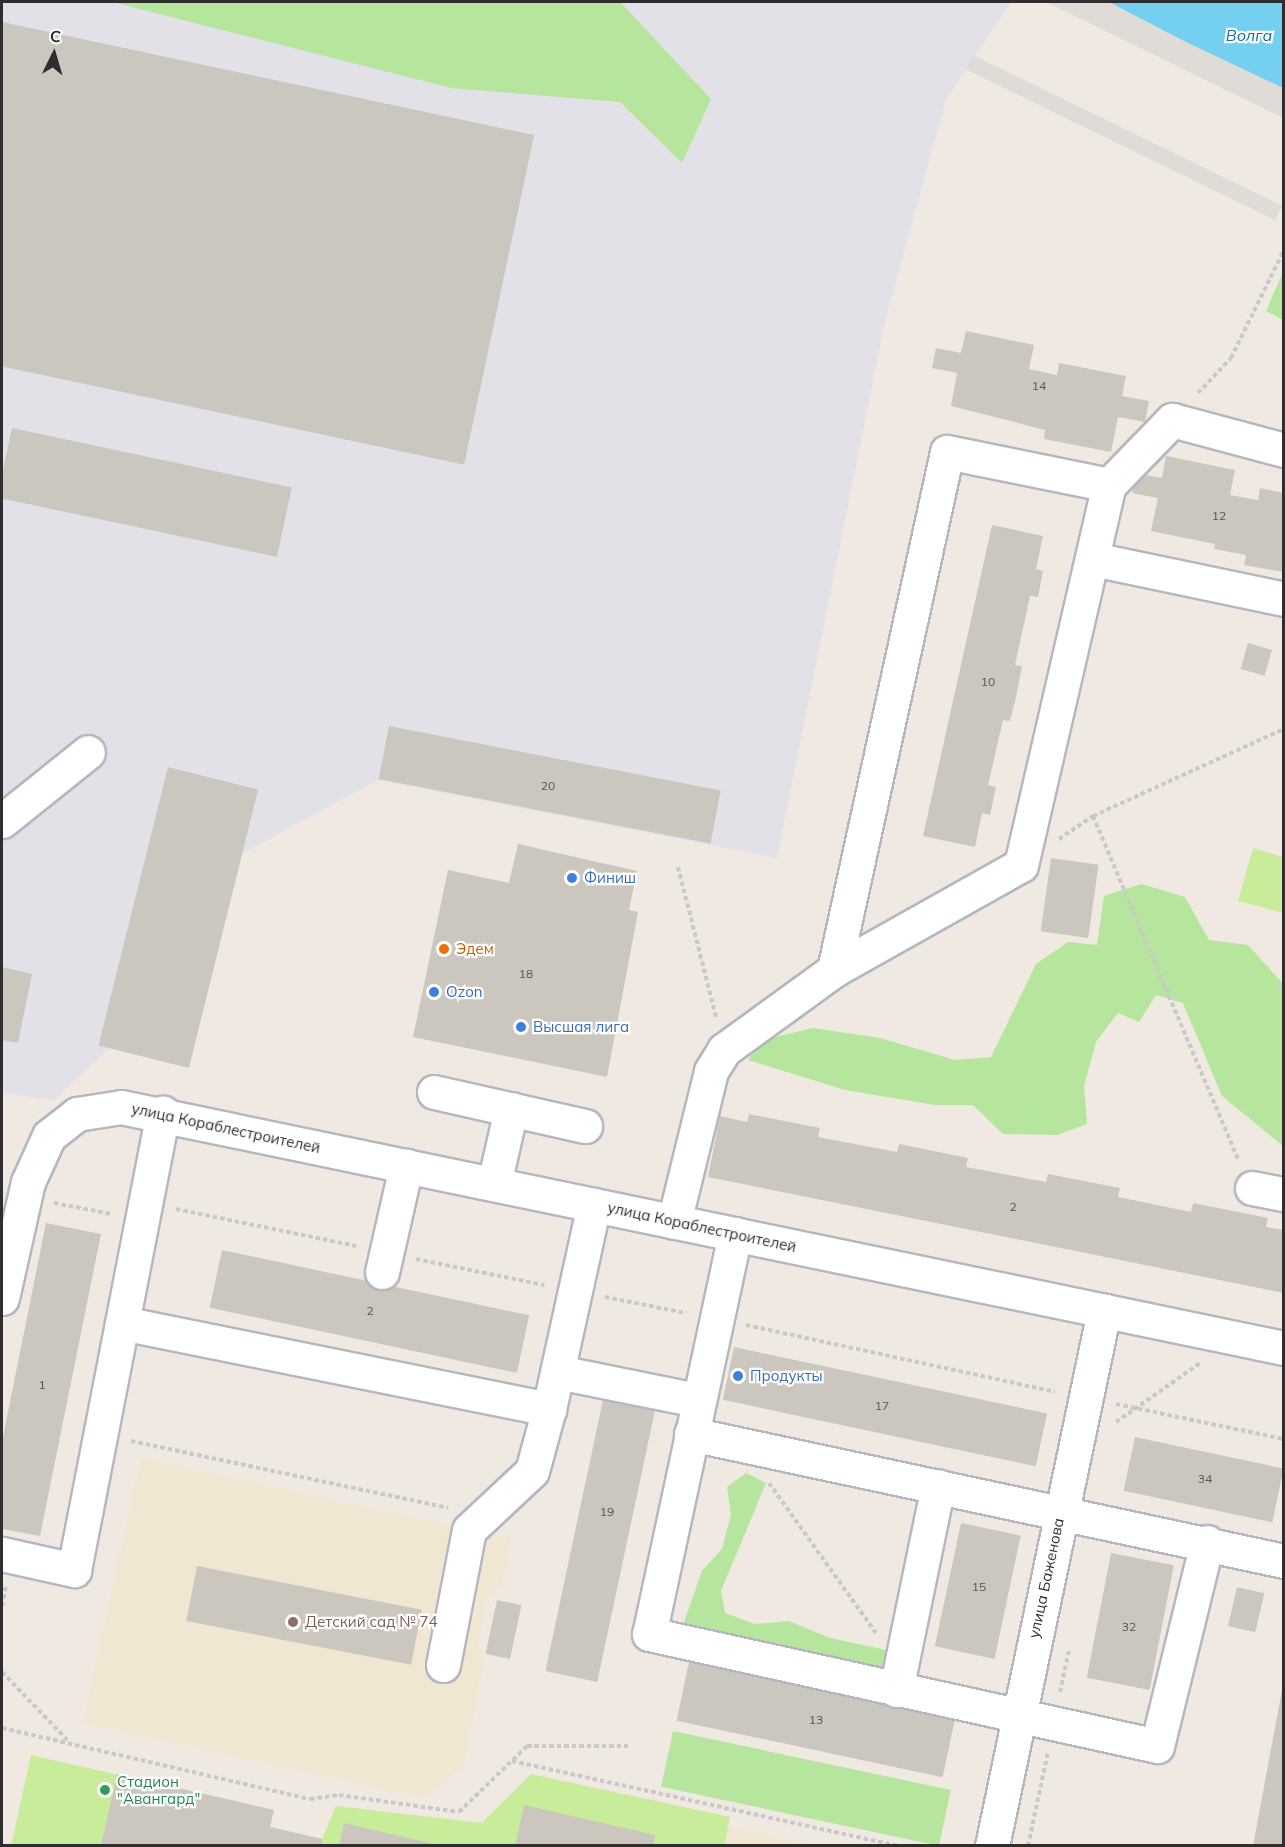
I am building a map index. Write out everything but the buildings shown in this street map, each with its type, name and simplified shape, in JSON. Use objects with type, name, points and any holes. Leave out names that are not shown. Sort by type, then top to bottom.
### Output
[{"type":"street","points":[[674,1222],[711,1071],[724,1050],[834,970],[1021,864],[1094,559],[1109,485],[1172,420],[1284,450]]},
{"type":"street","points":[[834,970],[947,452],[1109,485]]},
{"type":"street","points":[[1094,559],[1284,599]]},
{"type":"street","points":[[2,821],[88,752]]},
{"type":"street","points":[[434,1092],[585,1126]]},
{"type":"street","name":"улица Кораблестроителей","points":[[2,1299],[24,1197],[37,1156],[63,1122],[97,1108],[143,1110],[1284,1348]]},
{"type":"street","points":[[494,1184],[511,1109]]},
{"type":"street","points":[[2,1554],[74,1570],[142,1219],[143,1110]]},
{"type":"street","points":[[382,1272],[406,1166]]},
{"type":"street","points":[[1252,1188],[1284,1194]]},
{"type":"street","points":[[443,1665],[470,1530],[481,1515],[532,1471],[558,1372],[594,1205]]},
{"type":"street","points":[[735,1234],[697,1400],[649,1634],[898,1679],[1018,1718],[1157,1746],[1206,1542]]},
{"type":"street","name":"улица Баженова","points":[[992,1845],[1060,1512],[1104,1311]]},
{"type":"street","points":[[122,1323],[549,1408]]},
{"type":"street","points":[[558,1372],[697,1400]]},
{"type":"street","points":[[691,1434],[1206,1542],[1284,1561]]},
{"type":"street","points":[[898,1679],[938,1486]]},
{"type":"path","points":[[1172,420],[1231,358],[1284,250]]},
{"type":"path","points":[[1021,864],[1094,816],[1284,729]]},
{"type":"path","points":[[1094,816],[1252,1188]]},
{"type":"path","points":[[678,867],[724,1050]]},
{"type":"path","points":[[24,1197],[142,1219]]},
{"type":"path","points":[[1116,1422],[1234,1338]]},
{"type":"path","points":[[93,1469],[133,1440],[481,1515]]},
{"type":"path","points":[[741,1445],[898,1679]]},
{"type":"path","points":[[2,1671],[71,1744]]},
{"type":"path","points":[[2,1728],[310,1799],[339,1795],[459,1812],[527,1746],[628,1746]]},
{"type":"path","points":[[512,1761],[899,1845]]},
{"type":"shaded area","points":[[2,2],[1011,2],[946,100],[885,321],[777,858],[378,780],[243,853],[110,1048],[54,1100],[2,1093]]},
{"type":"shaded area","points":[[1046,2],[1109,2],[1283,88],[1283,118]]},
{"type":"shaded area","points":[[973,55],[1282,206],[1275,220],[966,69]]},
{"type":"shaded area","name":"Детский сад № 74","points":[[141,1458],[511,1539],[502,1584],[486,1601],[478,1643],[484,1660],[463,1767],[424,1798],[83,1723]]},
{"type":"shaded area","points":[[728,1827],[813,1845],[724,1846]]},
{"type":"green space","points":[[112,2],[621,3],[711,99],[682,163],[620,102],[451,88]]},
{"type":"green space","points":[[1283,272],[1284,320],[1266,311]]},
{"type":"green space","points":[[1253,848],[1283,857],[1283,913],[1238,901]]},
{"type":"green space","points":[[1141,884],[1185,897],[1209,940],[1248,945],[1283,984],[1283,1146],[1222,1096],[1183,1003],[1156,995],[1139,1022],[1118,1013],[1096,1042],[1084,1086],[1087,1124],[1057,1135],[1003,1134],[973,1105],[935,1105],[845,1090],[748,1060],[763,1040],[813,1028],[880,1038],[955,1060],[991,1057],[1036,964],[1068,942],[1097,945],[1104,896]]},
{"type":"green space","points":[[746,1473],[766,1483],[721,1591],[725,1613],[755,1624],[789,1621],[830,1638],[886,1650],[885,1675],[688,1637],[684,1622],[702,1571],[722,1549],[731,1515],[727,1487]]},
{"type":"green space","points":[[673,1731],[951,1790],[939,1846],[661,1787]]},
{"type":"green space","name":"Стадион \"Авангард\"","points":[[31,1755],[274,1810],[270,1827],[322,1839],[336,1806],[482,1823],[531,1774],[730,1817],[724,1846],[11,1846]]},
{"type":"water","name":"Волга","points":[[1109,2],[1283,2],[1283,88],[1184,41]]},
{"type":"place","name":"Финиш","points":[[572,878]]},
{"type":"place","name":"Эдем","points":[[444,949]]},
{"type":"place","name":"Ozon","points":[[434,992]]},
{"type":"place","name":"Высшая лига","points":[[521,1027]]},
{"type":"place","name":"Продукты","points":[[738,1376]]},
{"type":"place","name":"Детский сад № 74","points":[[293,1622]]},
{"type":"place","name":"Стадион \"Авангард\"","points":[[105,1790]]}]
